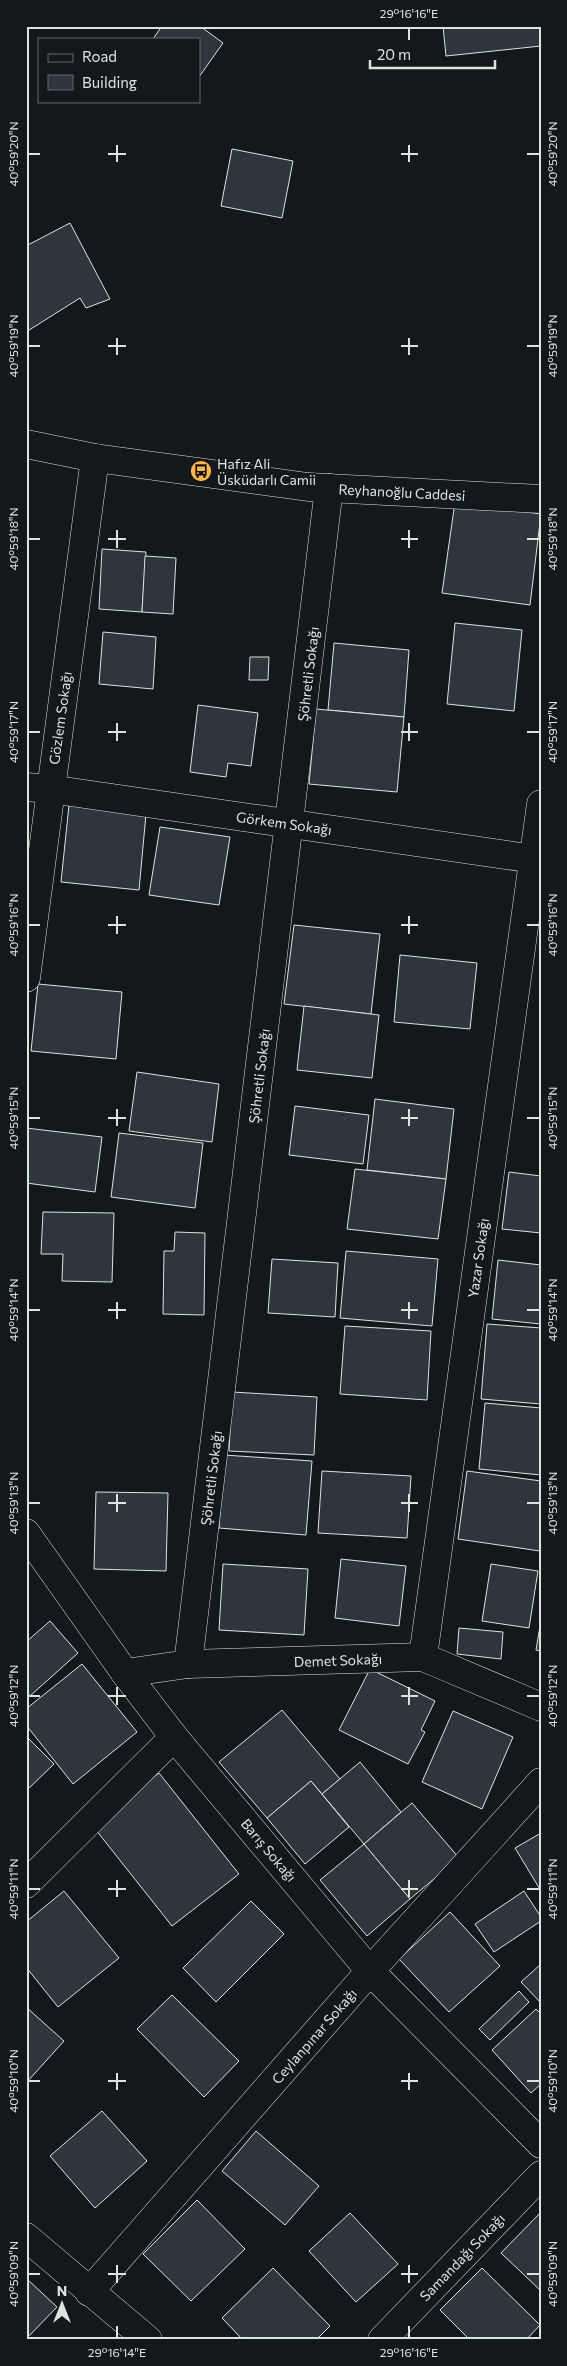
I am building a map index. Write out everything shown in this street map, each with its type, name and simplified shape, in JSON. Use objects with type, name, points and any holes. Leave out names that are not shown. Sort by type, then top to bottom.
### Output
[{"type":"street","name":"Reyhanoğlu Caddesi","points":[[26,444],[95,458],[329,488],[541,499]]},
{"type":"street","name":"Gözlem Sokağı","points":[[26,978],[38,788],[95,458]]},
{"type":"street","name":"Şöhretli Sokağı","points":[[188,1664],[329,488]]},
{"type":"street","name":"Görkem Sokağı","points":[[38,788],[537,860]]},
{"type":"street","name":"Yazar Sokağı","points":[[423,1657],[537,860],[541,804]]},
{"type":"street","name":"Barış Sokağı","points":[[27,1535],[125,1673],[174,1736],[370,1971],[541,2144]]},
{"type":"street","name":"Demet Sokağı","points":[[125,1673],[188,1664],[423,1657],[541,1707]]},
{"type":"street","points":[[26,1884],[174,1736]]},
{"type":"street","name":"Ceylanpınar Sokağı","points":[[89,2292],[370,1971],[541,1782]]},
{"type":"street","name":"Samandağı Sokağı","points":[[382,2340],[541,2175]]},
{"type":"street","points":[[26,2236],[89,2292],[148,2340]]},
{"type":"building","points":[[162,26],[200,26],[223,43],[200,76],[200,38],[154,38]]},
{"type":"building","points":[[443,26],[541,26],[541,46],[446,56]]},
{"type":"building","points":[[232,149],[293,161],[282,218],[221,206]]},
{"type":"building","points":[[70,223],[110,299],[86,308],[80,298],[26,332],[26,246]]},
{"type":"building","points":[[455,502],[541,514],[530,605],[442,593]]},
{"type":"building","points":[[102,549],[146,552],[142,612],[99,609]]},
{"type":"building","points":[[145,556],[176,558],[173,614],[142,612]]},
{"type":"building","points":[[455,623],[522,630],[514,711],[447,704]]},
{"type":"building","points":[[103,632],[156,637],[153,689],[99,684]]},
{"type":"building","points":[[334,643],[409,650],[404,717],[328,710]]},
{"type":"building","points":[[250,657],[269,657],[268,680],[249,680]]},
{"type":"building","points":[[198,705],[258,713],[251,766],[228,763],[226,777],[190,772]]},
{"type":"building","points":[[316,709],[404,717],[397,792],[309,784]]},
{"type":"building","points":[[69,805],[146,814],[139,890],[61,882]]},
{"type":"building","points":[[160,827],[230,837],[219,905],[149,895]]},
{"type":"building","points":[[294,925],[380,934],[371,1014],[284,1004]]},
{"type":"building","points":[[400,955],[477,963],[470,1029],[394,1022]]},
{"type":"building","points":[[38,984],[122,992],[116,1059],[31,1051]]},
{"type":"building","points":[[304,1006],[379,1015],[372,1078],[297,1070]]},
{"type":"building","points":[[137,1072],[219,1084],[212,1142],[129,1131]]},
{"type":"building","points":[[375,1099],[454,1109],[446,1179],[367,1170]]},
{"type":"building","points":[[295,1106],[369,1115],[363,1164],[289,1155]]},
{"type":"building","points":[[26,1128],[102,1137],[95,1192],[26,1183]]},
{"type":"building","points":[[119,1133],[203,1143],[195,1208],[111,1197]]},
{"type":"building","points":[[355,1169],[446,1179],[438,1239],[347,1229]]},
{"type":"building","points":[[509,1172],[541,1176],[541,1233],[502,1229]]},
{"type":"building","points":[[43,1212],[114,1213],[112,1282],[62,1281],[63,1254],[41,1254]]},
{"type":"building","points":[[175,1232],[205,1233],[204,1315],[163,1314],[164,1251],[174,1251]]},
{"type":"building","points":[[346,1251],[438,1259],[432,1326],[340,1318]]},
{"type":"building","points":[[272,1259],[338,1263],[335,1317],[268,1313]]},
{"type":"building","points":[[498,1260],[541,1265],[541,1324],[492,1319]]},
{"type":"building","points":[[487,1324],[541,1328],[541,1404],[481,1399]]},
{"type":"building","points":[[345,1326],[431,1331],[427,1400],[340,1394]]},
{"type":"building","points":[[232,1392],[317,1397],[314,1455],[229,1451]]},
{"type":"building","points":[[485,1403],[541,1408],[541,1475],[479,1469]]},
{"type":"building","points":[[224,1455],[312,1461],[306,1535],[219,1528]]},
{"type":"building","points":[[322,1471],[411,1476],[407,1538],[318,1533]]},
{"type":"building","points":[[467,1471],[541,1481],[540,1551],[458,1539]]},
{"type":"building","points":[[96,1492],[168,1493],[166,1571],[94,1569]]},
{"type":"building","points":[[341,1559],[406,1566],[399,1626],[335,1618]]},
{"type":"building","points":[[223,1564],[308,1569],[304,1635],[219,1630]]},
{"type":"building","points":[[491,1564],[538,1571],[529,1628],[482,1621]]},
{"type":"building","points":[[541,1620],[541,1651],[536,1650]]},
{"type":"building","points":[[50,1621],[78,1653],[30,1696],[26,1691],[26,1642]]},
{"type":"building","points":[[459,1628],[503,1632],[501,1659],[457,1654]]},
{"type":"building","points":[[82,1664],[137,1732],[73,1784],[26,1725],[26,1709]]},
{"type":"building","points":[[370,1669],[435,1701],[421,1730],[425,1732],[408,1764],[339,1730]]},
{"type":"building","points":[[282,1710],[340,1779],[322,1794],[311,1781],[267,1818],[219,1762]]},
{"type":"building","points":[[453,1711],[513,1737],[482,1809],[422,1782]]},
{"type":"building","points":[[26,1736],[54,1764],[26,1791]]},
{"type":"building","points":[[360,1762],[401,1812],[364,1844],[322,1794]]},
{"type":"building","points":[[159,1773],[239,1874],[172,1926],[92,1825]]},
{"type":"building","points":[[311,1781],[349,1827],[305,1864],[267,1818]]},
{"type":"building","points":[[412,1803],[459,1858],[410,1899],[364,1844]]},
{"type":"building","points":[[541,1833],[541,1891],[515,1848]]},
{"type":"building","points":[[364,1844],[410,1899],[367,1936],[320,1880]]},
{"type":"building","points":[[64,1891],[119,1958],[58,2007],[26,1967],[26,1922]]},
{"type":"building","points":[[524,1891],[541,1917],[541,1921],[494,1952],[475,1924]]},
{"type":"building","points":[[251,1901],[284,1934],[216,2002],[183,1968]]},
{"type":"building","points":[[450,1912],[500,1966],[449,2012],[399,1959]]},
{"type":"building","points":[[541,1964],[541,2003],[521,1982]]},
{"type":"building","points":[[519,1991],[529,2002],[490,2040],[479,2029]]},
{"type":"building","points":[[172,1995],[239,2061],[204,2097],[137,2029]]},
{"type":"building","points":[[26,2007],[64,2041],[26,2083]]},
{"type":"building","points":[[536,2009],[541,2014],[541,2084],[531,2093],[492,2050]]},
{"type":"building","points":[[102,2111],[147,2161],[95,2208],[50,2156]]},
{"type":"building","points":[[256,2131],[319,2186],[285,2225],[222,2171]]},
{"type":"building","points":[[197,2200],[245,2249],[191,2301],[143,2254]]},
{"type":"building","points":[[541,2212],[541,2291],[501,2253]]},
{"type":"building","points":[[350,2213],[398,2264],[356,2302],[309,2251]]},
{"type":"building","points":[[273,2268],[330,2326],[316,2340],[243,2340],[222,2318]]},
{"type":"building","points":[[482,2268],[540,2325],[526,2340],[470,2340],[440,2310]]},
{"type":"building","points":[[26,2278],[57,2307],[26,2339]]},
{"type":"place","name":"Hafız Ali Üsküdarlı Camii","points":[[201,471]]}]
